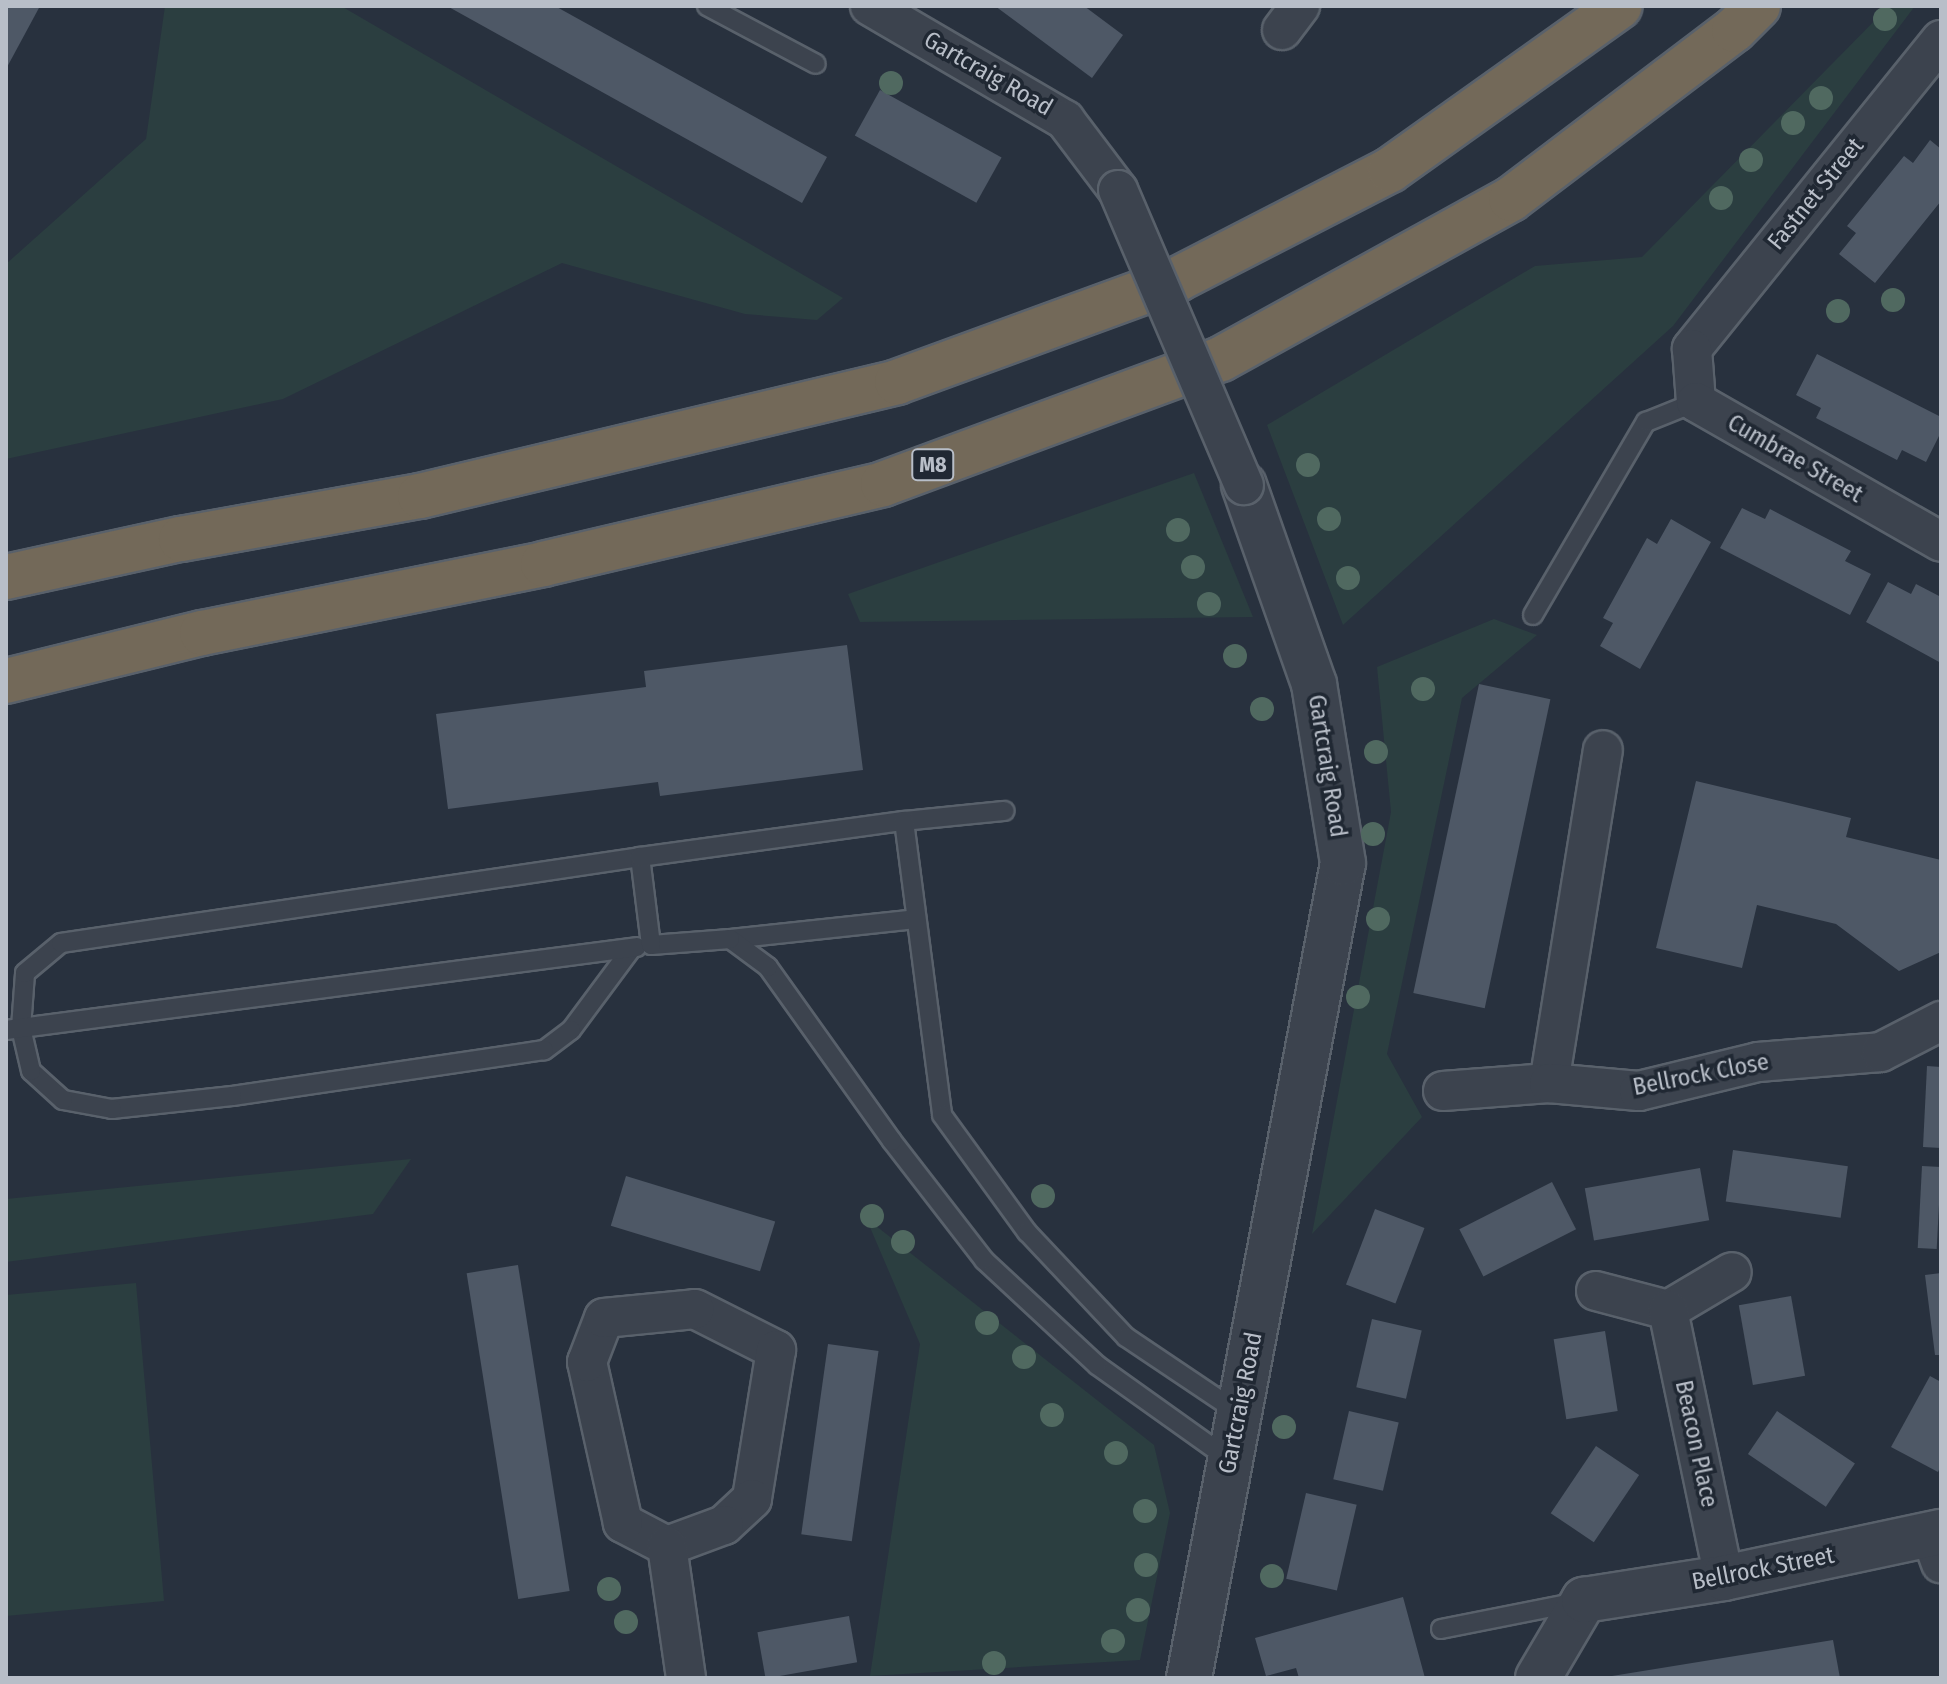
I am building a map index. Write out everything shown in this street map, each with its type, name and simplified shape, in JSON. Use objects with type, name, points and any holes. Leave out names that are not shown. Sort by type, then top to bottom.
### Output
[{"type":"highway","points":[[6,577],[181,539],[420,496],[897,382],[1178,279],[1376,177],[1620,6]]},
{"type":"highway","name":"M8","points":[[6,681],[202,633],[543,564],[883,484],[1221,359],[1511,199],[1734,30],[1758,6]]},
{"type":"street","name":"Gartcraig Road","points":[[878,8],[1065,120],[1118,190],[1244,485],[1314,684],[1343,863],[1189,1678]]},
{"type":"street","name":"Fastnet Street","points":[[1696,402],[1692,349],[1941,40]]},
{"type":"street","name":"Cumbrae Street","points":[[1696,402],[1941,542]]},
{"type":"street","points":[[1549,1083],[1603,750]]},
{"type":"street","name":"Bellrock Close","points":[[1443,1091],[1549,1083],[1639,1091],[1758,1062],[1881,1052],[1941,1021]]},
{"type":"street","points":[[1596,1291],[1668,1310],[1732,1272]]},
{"type":"street","points":[[695,1309],[776,1350],[752,1499],[724,1525],[667,1546],[623,1523],[587,1362],[604,1318],[695,1309]]},
{"type":"street","name":"Beacon Place","points":[[1668,1310],[1724,1578]]},
{"type":"street","name":"Bellrock Street","points":[[1584,1600],[1938,1544]]},
{"type":"street","points":[[667,1546],[686,1678]]},
{"type":"street","points":[[1538,1678],[1584,1600]]},
{"type":"lane","points":[[707,6],[816,64]]},
{"type":"lane","points":[[1533,615],[1646,422],[1696,402]]},
{"type":"lane","points":[[632,948],[571,1030],[544,1050],[232,1096],[112,1109],[63,1100],[31,1071],[14,1029],[25,973],[61,943],[640,857],[904,821],[1005,811]]},
{"type":"lane","points":[[904,821],[942,1115],[1027,1232],[1126,1337],[1240,1414]]},
{"type":"lane","points":[[640,857],[651,945]]},
{"type":"lane","points":[[14,1029],[651,945],[916,919]]},
{"type":"lane","points":[[730,939],[768,967],[892,1141],[984,1260],[1097,1365],[1230,1460]]},
{"type":"lane","points":[[1441,1629],[1584,1600]]},
{"type":"shaded area","points":[[165,6],[341,6],[843,298],[817,320],[745,314],[562,263],[283,399],[6,459],[6,264],[146,139]]},
{"type":"shaded area","points":[[1889,6],[1915,6],[1673,326],[1343,625],[1267,425],[1535,266],[1642,257]]},
{"type":"shaded area","points":[[1194,473],[1253,617],[860,622],[848,594]]},
{"type":"shaded area","points":[[1494,619],[1537,635],[1462,698],[1387,1054],[1422,1117],[1312,1234],[1391,812],[1377,667]]},
{"type":"shaded area","points":[[411,1159],[373,1214],[6,1262],[6,1199]]},
{"type":"shaded area","points":[[866,1218],[1154,1445],[1170,1513],[1140,1660],[870,1676],[920,1344]]},
{"type":"shaded area","points":[[136,1283],[164,1601],[6,1616],[6,1295]]},
{"type":"building","points":[[6,6],[40,6],[6,69]]},
{"type":"building","points":[[447,6],[555,6],[827,157],[802,203]]},
{"type":"building","points":[[995,6],[1084,6],[1123,35],[1092,78]]},
{"type":"building","points":[[880,90],[1002,157],[976,203],[855,135]]},
{"type":"building","points":[[1930,140],[1941,149],[1941,201],[1875,283],[1839,254],[1856,233],[1847,226],[1904,156],[1913,163]]},
{"type":"building","points":[[1817,354],[1941,417],[1941,432],[1926,462],[1902,450],[1897,460],[1816,418],[1821,408],[1796,395]]},
{"type":"building","points":[[1742,508],[1765,519],[1770,509],[1851,551],[1845,561],[1871,574],[1850,615],[1720,548]]},
{"type":"building","points":[[1671,519],[1711,542],[1640,669],[1600,646],[1613,623],[1603,618],[1647,538],[1657,544]]},
{"type":"building","points":[[1888,582],[1911,594],[1916,584],[1941,597],[1941,663],[1866,622]]},
{"type":"building","points":[[847,645],[863,770],[660,796],[658,782],[448,809],[436,714],[646,687],[644,671]]},
{"type":"building","points":[[1479,684],[1550,699],[1485,1008],[1413,993]]},
{"type":"building","points":[[1696,781],[1851,818],[1846,837],[1941,860],[1941,952],[1899,971],[1836,924],[1757,905],[1742,968],[1656,948]]},
{"type":"building","points":[[1927,1066],[1941,1067],[1941,1148],[1923,1147]]},
{"type":"building","points":[[1733,1150],[1848,1166],[1841,1218],[1726,1201]]},
{"type":"building","points":[[1922,1166],[1941,1167],[1937,1249],[1918,1248]]},
{"type":"building","points":[[1700,1168],[1709,1220],[1594,1241],[1585,1188]]},
{"type":"building","points":[[626,1176],[775,1222],[760,1271],[611,1226]]},
{"type":"building","points":[[1552,1182],[1576,1229],[1483,1276],[1459,1229]]},
{"type":"building","points":[[1375,1209],[1424,1228],[1395,1304],[1346,1285]]},
{"type":"building","points":[[518,1265],[570,1591],[518,1599],[467,1273]]},
{"type":"building","points":[[1941,1273],[1941,1355],[1935,1355],[1925,1275]]},
{"type":"building","points":[[1791,1296],[1805,1376],[1753,1385],[1739,1305]]},
{"type":"building","points":[[1372,1319],[1422,1330],[1406,1399],[1356,1387]]},
{"type":"building","points":[[1605,1331],[1618,1411],[1566,1419],[1554,1339]]},
{"type":"building","points":[[828,1344],[879,1351],[852,1541],[801,1534]]},
{"type":"building","points":[[1930,1376],[1941,1382],[1941,1465],[1938,1472],[1891,1447]]},
{"type":"building","points":[[1349,1411],[1399,1422],[1383,1491],[1333,1479]]},
{"type":"building","points":[[1777,1411],[1855,1464],[1826,1507],[1748,1454]]},
{"type":"building","points":[[1596,1446],[1639,1475],[1594,1542],[1551,1513]]},
{"type":"building","points":[[1306,1493],[1357,1505],[1337,1590],[1286,1579]]},
{"type":"building","points":[[1403,1597],[1425,1678],[1299,1678],[1296,1668],[1266,1676],[1255,1638]]},
{"type":"building","points":[[849,1616],[857,1662],[765,1678],[757,1632]]},
{"type":"building","points":[[1833,1640],[1840,1678],[1612,1678],[1612,1676]]}]
